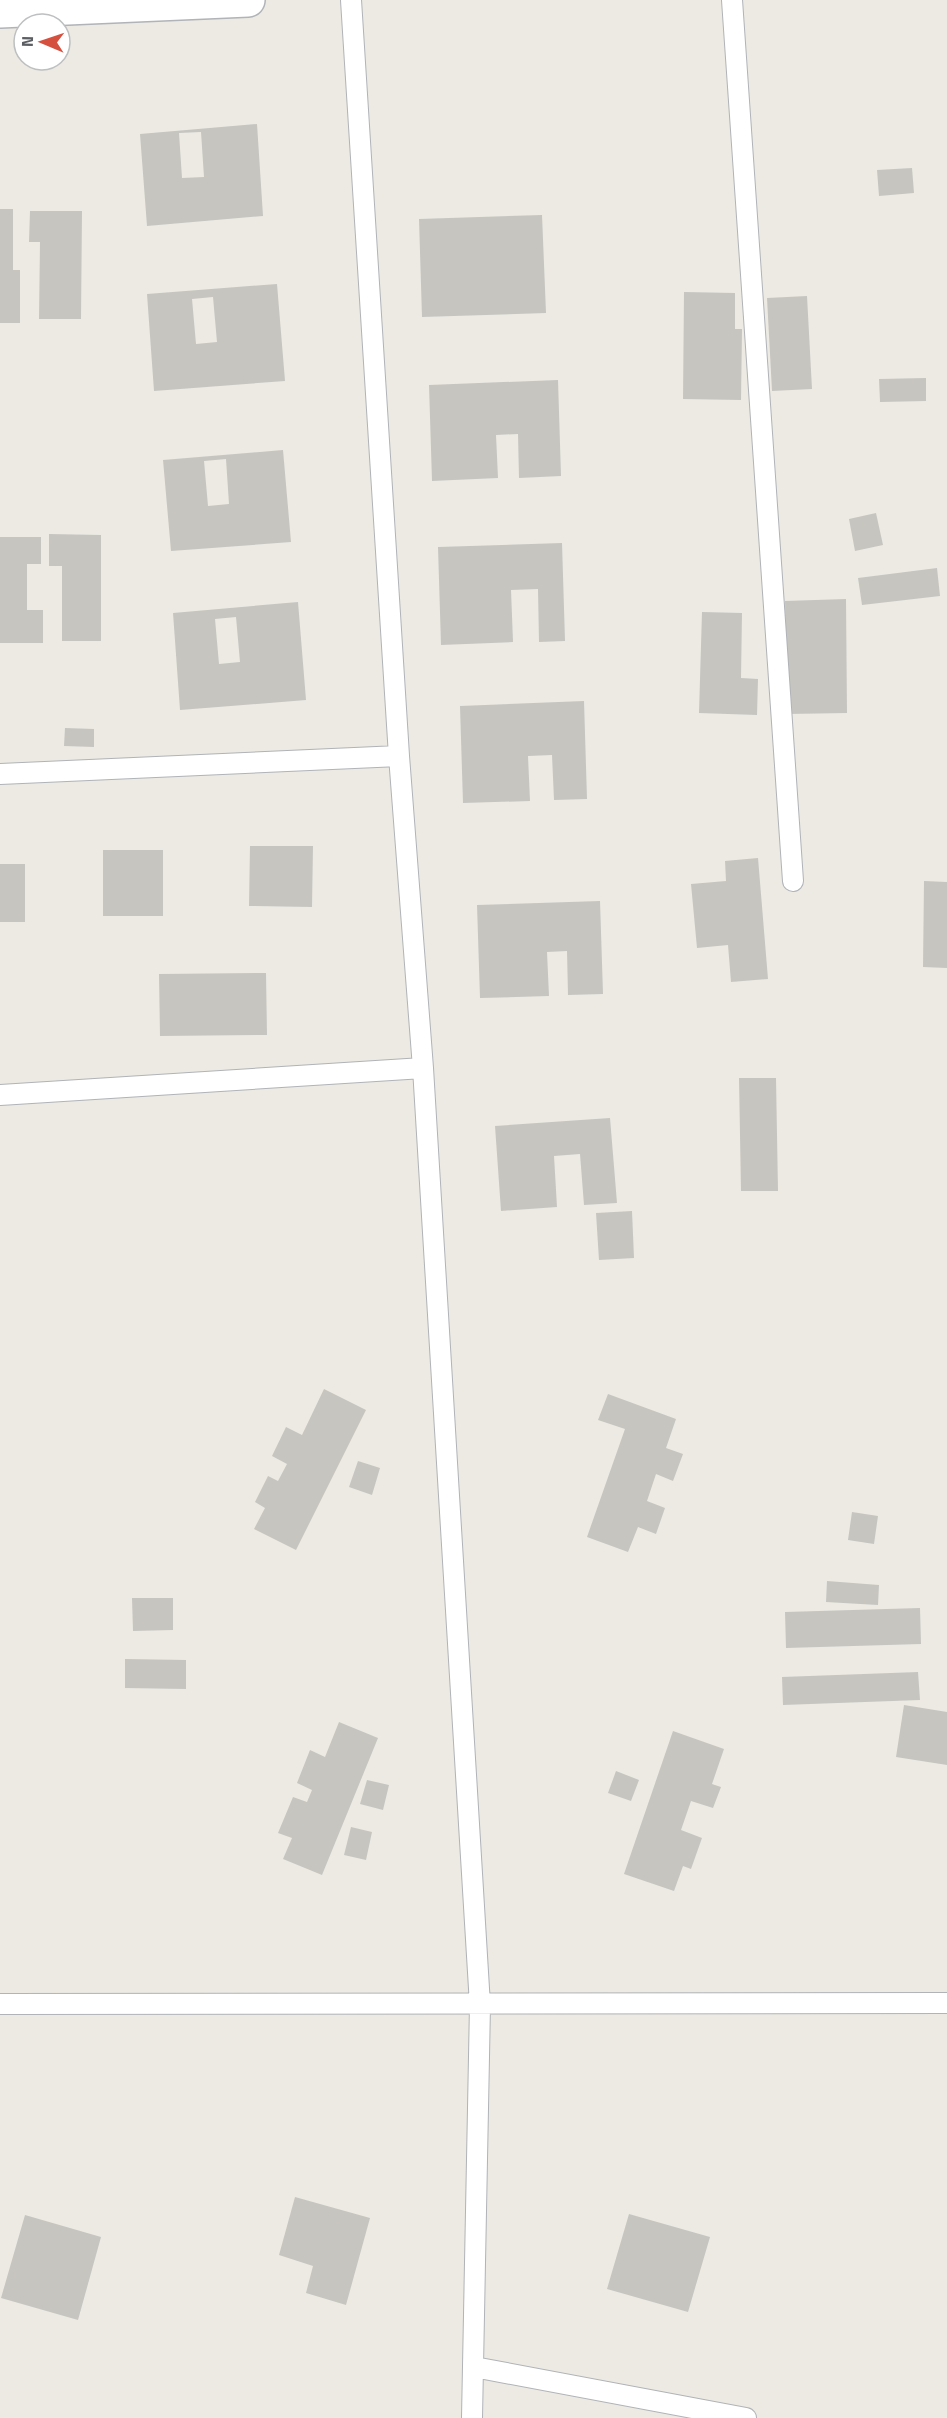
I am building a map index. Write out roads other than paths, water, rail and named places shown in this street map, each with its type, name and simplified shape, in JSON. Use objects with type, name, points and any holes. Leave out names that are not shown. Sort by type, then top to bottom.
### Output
[{"type":"street","points":[[0,11],[248,0]]},
{"type":"lane","points":[[351,0],[399,756],[423,1068],[480,2004],[472,2418]]},
{"type":"lane","points":[[732,0],[793,881]]},
{"type":"lane","points":[[0,774],[399,756]]},
{"type":"lane","points":[[0,1095],[423,1068]]},
{"type":"lane","points":[[0,2004],[947,2003]]},
{"type":"lane","points":[[474,2367],[746,2418]]}]
